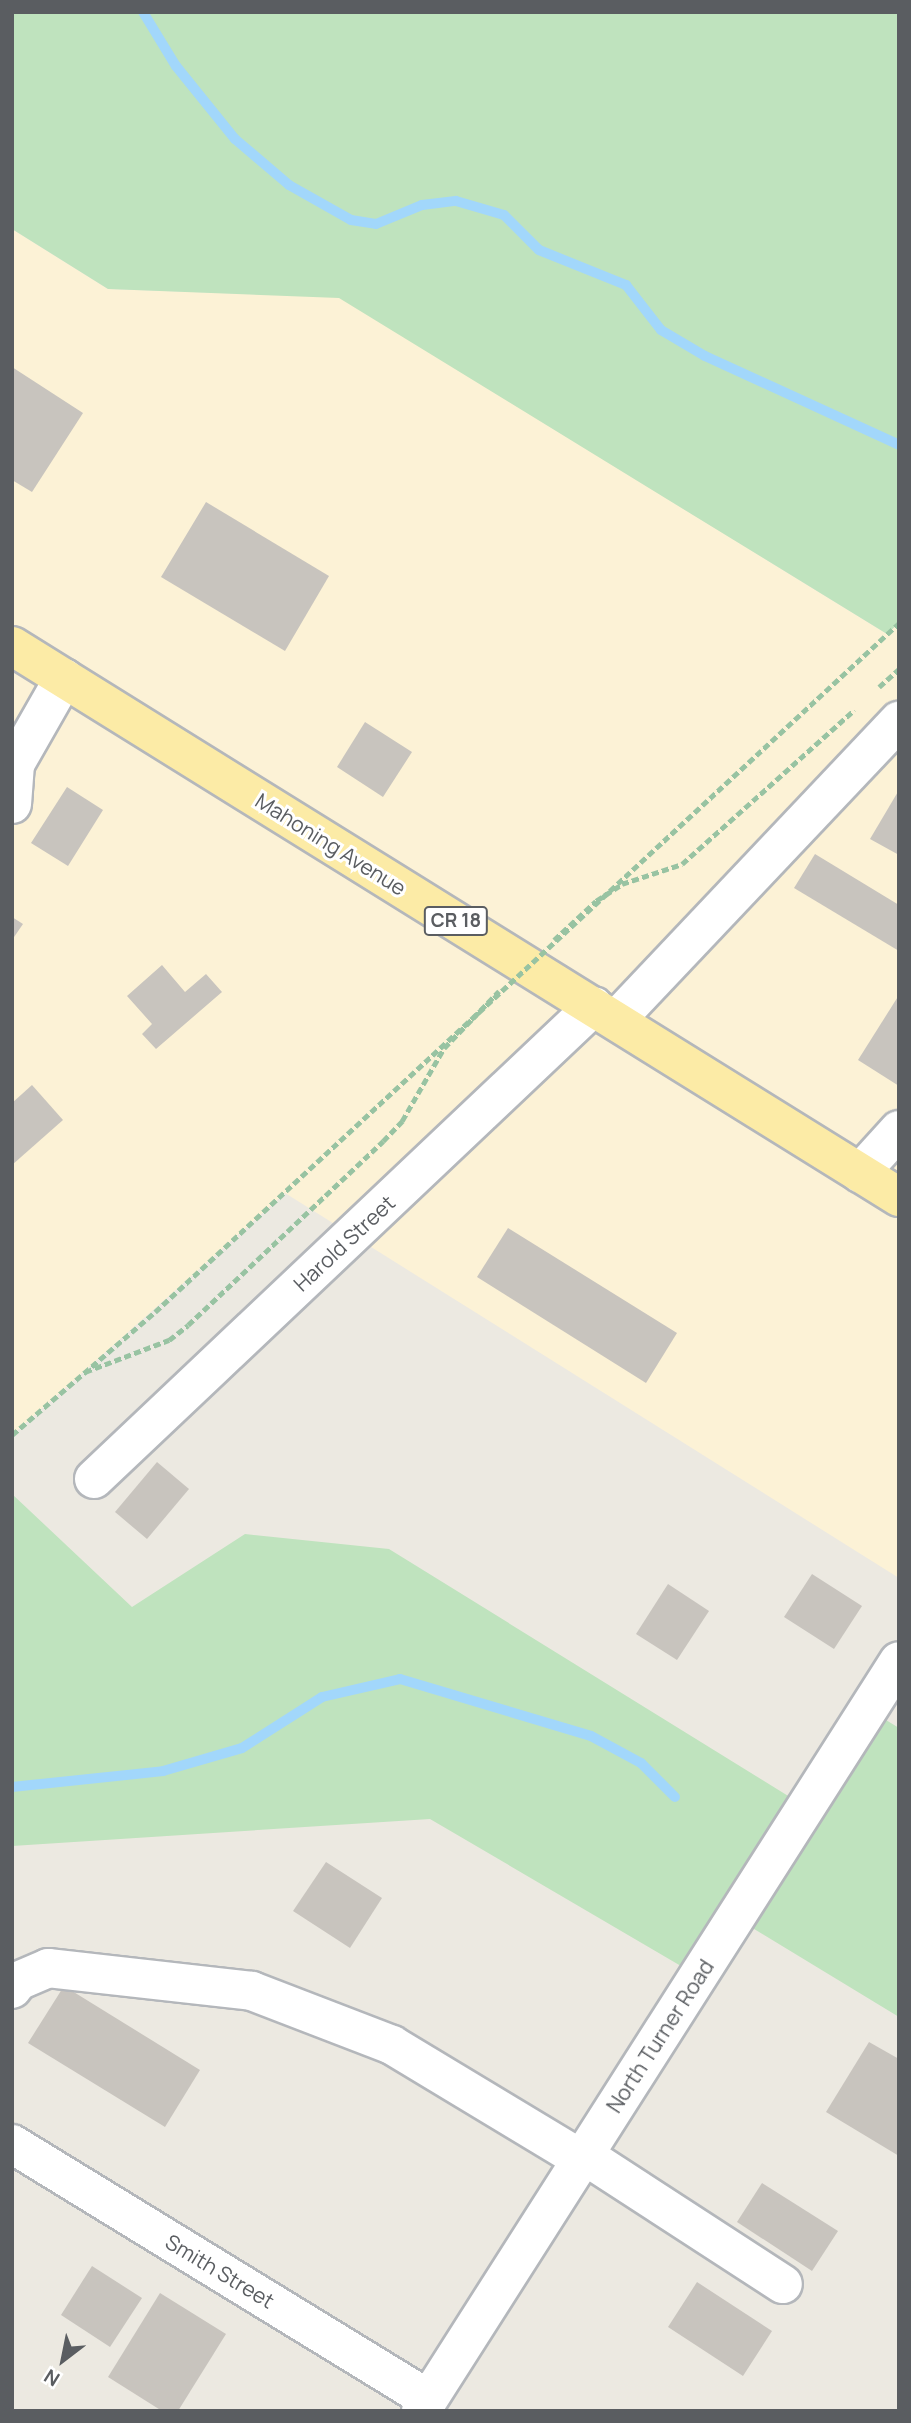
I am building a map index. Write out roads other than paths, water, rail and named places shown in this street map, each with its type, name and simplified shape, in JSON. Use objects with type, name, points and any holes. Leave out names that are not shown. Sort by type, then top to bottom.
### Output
[{"type":"main road","name":"Mahoning Avenue","points":[[12,646],[899,1197]]},
{"type":"street","points":[[12,804],[14,763],[64,678]]},
{"type":"street","name":"Harold Street","points":[[94,1479],[605,1013],[899,721]]},
{"type":"street","points":[[860,1173],[899,1130]]},
{"type":"street","name":"North Turner Road","points":[[424,2405],[899,1661]]},
{"type":"street","points":[[12,1989],[18,1981],[48,1968],[252,1991],[392,2045],[583,2157],[783,2284]]},
{"type":"street","name":"Smith Street","points":[[12,2144],[424,2405]]},
{"type":"waterway","points":[[143,12],[176,66],[235,139],[289,185],[351,220],[376,224],[422,205],[456,201],[504,215],[539,250],[626,285],[661,330],[705,356],[899,445]]},
{"type":"waterway","points":[[12,1787],[163,1771],[242,1748],[322,1697],[400,1679],[591,1736],[641,1763],[675,1797]]}]
